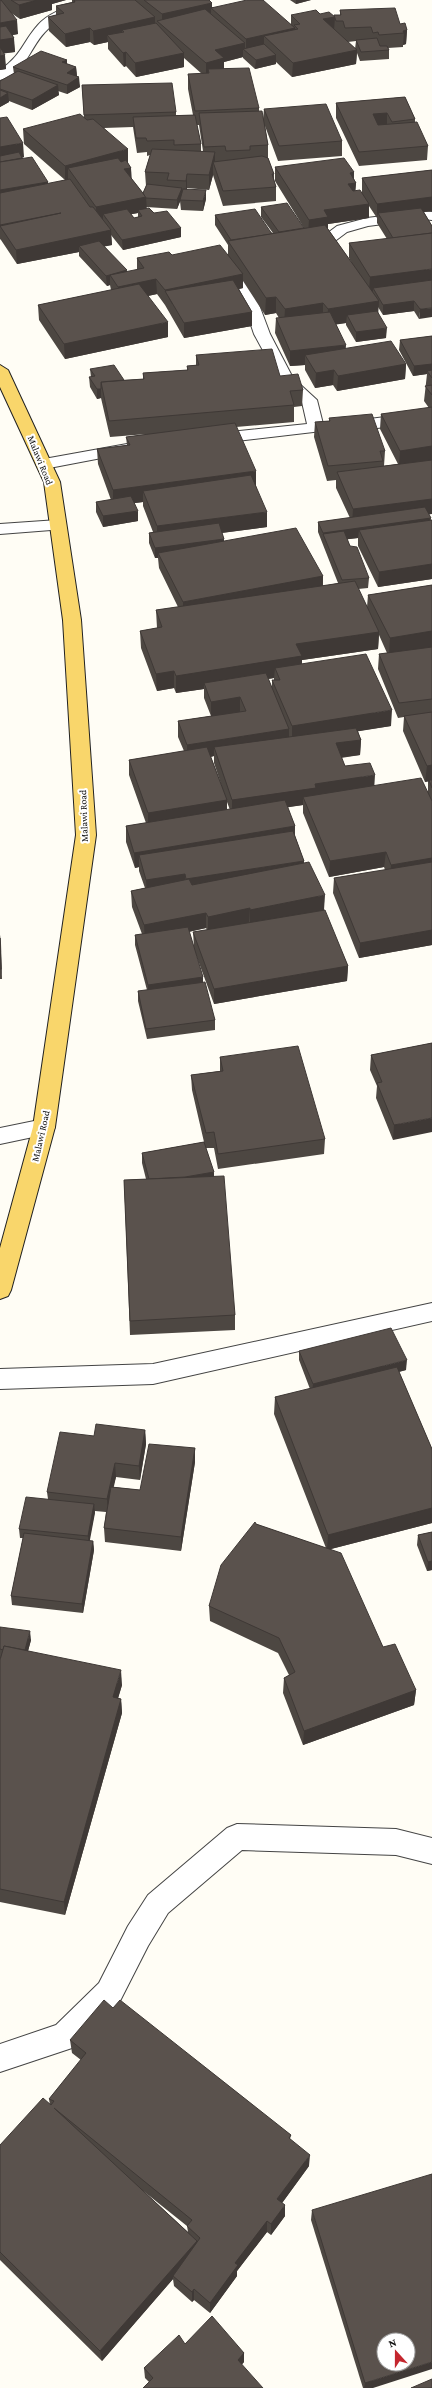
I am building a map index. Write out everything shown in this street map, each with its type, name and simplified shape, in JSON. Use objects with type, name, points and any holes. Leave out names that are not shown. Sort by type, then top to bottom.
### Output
[{"type":"main road","name":"Malawi Road","points":[[0,370],[52,482],[72,620],[86,835],[44,1127],[0,1290]]},
{"type":"street","points":[[0,76],[19,63],[43,27],[64,13],[100,0]]},
{"type":"street","points":[[289,246],[330,238],[342,229],[368,222],[422,215],[432,216]]},
{"type":"street","points":[[238,253],[223,256],[245,286],[262,334],[288,380],[309,400],[316,428]]},
{"type":"street","points":[[197,440],[316,428],[361,427],[432,416]]},
{"type":"street","points":[[44,464],[144,447]]},
{"type":"street","points":[[0,529],[58,525]]},
{"type":"street","points":[[0,1136],[44,1127]]},
{"type":"street","points":[[0,1379],[153,1374],[432,1312]]},
{"type":"street","points":[[0,2058],[65,2037],[109,1993],[138,1936],[158,1904],[237,1837],[396,1842],[432,1851]]},
{"type":"building","points":[[1,0],[17,20],[0,23]]},
{"type":"building","points":[[11,0],[37,0],[19,5]]},
{"type":"building","points":[[74,0],[135,0],[155,17],[93,31],[90,28],[65,34],[48,17],[64,13],[56,6],[75,2]]},
{"type":"building","points":[[144,0],[209,0],[212,3],[162,14]]},
{"type":"building","points":[[247,0],[263,0],[295,28],[246,39],[211,8]]},
{"type":"building","points":[[395,8],[400,24],[405,23],[407,30],[403,31],[404,33],[379,35],[378,32],[373,33],[371,27],[345,28],[343,21],[336,21],[334,15],[341,15],[340,10]]},
{"type":"building","points":[[205,9],[245,43],[215,50],[224,58],[206,63],[157,21]]},
{"type":"building","points":[[316,10],[320,14],[329,12],[335,17],[323,19],[357,50],[293,63],[264,36],[298,29],[294,25],[300,24],[291,15]]},
{"type":"building","points":[[156,23],[184,53],[135,63],[126,52],[123,53],[107,35],[124,32],[122,30]]},
{"type":"building","points":[[6,26],[14,38],[0,40],[0,27]]},
{"type":"building","points":[[377,38],[380,46],[387,46],[389,50],[361,52],[356,40]]},
{"type":"building","points":[[264,44],[276,55],[256,60],[243,49]]},
{"type":"building","points":[[0,47],[5,55],[0,56]]},
{"type":"building","points":[[41,51],[67,60],[62,62],[76,67],[67,73],[79,77],[67,85],[13,67]]},
{"type":"building","points":[[249,68],[259,108],[195,111],[188,74],[209,73],[208,69]]},
{"type":"building","points":[[18,71],[58,85],[32,100],[0,89],[0,81]]},
{"type":"building","points":[[172,83],[176,112],[84,115],[82,85]]},
{"type":"building","points":[[0,90],[8,93],[0,98]]},
{"type":"building","points":[[405,97],[415,119],[392,122],[387,113],[373,114],[378,125],[417,122],[428,146],[359,152],[336,103]]},
{"type":"building","points":[[326,104],[342,141],[279,146],[264,109]]},
{"type":"building","points":[[262,111],[268,145],[250,146],[250,150],[226,151],[225,146],[204,147],[199,113]]},
{"type":"building","points":[[80,114],[87,120],[93,119],[128,149],[65,166],[23,129]]},
{"type":"building","points":[[195,115],[201,144],[174,145],[174,140],[147,141],[146,138],[136,138],[133,117]]},
{"type":"building","points":[[7,117],[23,143],[0,147],[0,118]]},
{"type":"building","points":[[152,149],[215,152],[209,175],[187,174],[186,181],[167,180],[169,173],[145,172]]},
{"type":"building","points":[[19,152],[22,158],[0,162],[0,156]]},
{"type":"building","points":[[262,156],[268,158],[274,174],[272,174],[276,187],[223,191],[213,162]]},
{"type":"building","points":[[32,157],[48,182],[0,190],[0,162]]},
{"type":"building","points":[[118,158],[121,162],[126,160],[131,168],[124,169],[146,197],[96,207],[68,168]]},
{"type":"building","points":[[344,158],[354,172],[350,173],[356,183],[348,184],[353,191],[360,190],[369,204],[324,210],[328,217],[309,220],[275,167]]},
{"type":"building","points":[[432,170],[432,197],[377,204],[362,178]]},
{"type":"building","points":[[70,179],[90,207],[93,207],[111,230],[16,250],[0,226],[61,213],[0,225],[0,193]]},
{"type":"building","points":[[147,184],[182,188],[177,200],[146,198],[143,193]]},
{"type":"building","points":[[183,189],[206,190],[203,201],[180,200]]},
{"type":"building","points":[[287,203],[304,228],[279,232],[261,207]]},
{"type":"building","points":[[149,208],[154,213],[167,211],[181,228],[122,240],[103,214],[127,209],[134,218],[142,216],[138,210]]},
{"type":"building","points":[[421,208],[432,226],[432,233],[393,238],[378,213]]},
{"type":"building","points":[[255,209],[272,234],[231,240],[215,215]]},
{"type":"building","points":[[325,225],[379,301],[328,309],[323,303],[285,309],[276,297],[266,298],[228,241]]},
{"type":"building","points":[[432,233],[432,269],[370,277],[349,243]]},
{"type":"building","points":[[99,241],[127,270],[106,276],[79,246]]},
{"type":"building","points":[[220,245],[243,274],[165,290],[156,279],[118,287],[110,275],[144,268],[137,258],[169,252],[172,255]]},
{"type":"building","points":[[233,280],[252,312],[184,323],[165,291]]},
{"type":"building","points":[[432,280],[432,308],[420,309],[414,301],[383,305],[373,288]]},
{"type":"building","points":[[139,284],[168,322],[64,344],[38,305]]},
{"type":"building","points":[[377,311],[387,328],[356,332],[347,315]]},
{"type":"building","points":[[330,312],[346,345],[290,351],[276,318]]},
{"type":"building","points":[[432,336],[432,364],[414,366],[400,340]]},
{"type":"building","points":[[391,341],[406,364],[338,376],[334,370],[316,373],[305,355]]},
{"type":"building","points":[[272,349],[280,376],[298,374],[303,390],[290,391],[294,405],[109,421],[101,382],[144,379],[143,373],[188,370],[187,366],[199,365],[196,355]]},
{"type":"building","points":[[114,365],[124,380],[101,382],[101,389],[97,389],[89,377],[95,376],[90,369]]},
{"type":"building","points":[[432,370],[432,378],[427,371]]},
{"type":"building","points":[[432,385],[432,395],[425,386]]},
{"type":"building","points":[[432,407],[432,446],[400,451],[381,414]]},
{"type":"building","points":[[372,414],[385,451],[380,451],[383,461],[328,466],[315,422],[330,421],[329,418]]},
{"type":"building","points":[[235,423],[256,471],[113,490],[97,449],[130,445],[126,437]]},
{"type":"building","points":[[432,460],[432,499],[353,509],[337,472]]},
{"type":"building","points":[[251,475],[267,512],[157,526],[143,491]]},
{"type":"building","points":[[131,496],[138,511],[103,516],[96,502]]},
{"type":"building","points":[[425,507],[431,518],[323,533],[318,522]]},
{"type":"building","points":[[432,520],[432,564],[379,572],[359,530]]},
{"type":"building","points":[[219,523],[224,539],[155,548],[149,533]]},
{"type":"building","points":[[296,528],[323,576],[183,602],[158,553]]},
{"type":"building","points":[[344,531],[350,546],[357,547],[369,578],[342,580],[323,534]]},
{"type":"building","points":[[355,581],[379,632],[296,644],[302,656],[176,676],[174,671],[156,674],[140,631],[162,627],[156,610]]},
{"type":"building","points":[[432,585],[432,631],[390,638],[368,595]]},
{"type":"building","points":[[432,647],[432,699],[399,703],[379,654]]},
{"type":"building","points":[[366,654],[392,710],[292,726],[272,680],[280,680],[275,668]]},
{"type":"building","points":[[266,673],[289,729],[187,745],[178,721],[246,711],[240,697],[211,702],[204,683]]},
{"type":"building","points":[[432,712],[432,765],[427,766],[404,716]]},
{"type":"building","points":[[356,728],[361,740],[336,743],[345,766],[370,763],[375,775],[315,784],[316,788],[232,800],[214,747]]},
{"type":"building","points":[[207,747],[227,800],[148,813],[129,760]]},
{"type":"building","points":[[421,778],[432,801],[432,858],[391,865],[386,852],[330,861],[303,797]]},
{"type":"building","points":[[429,780],[432,780],[432,788]]},
{"type":"building","points":[[285,800],[295,826],[134,853],[126,826]]},
{"type":"building","points":[[293,831],[304,861],[186,879],[185,874],[146,880],[139,855]]},
{"type":"building","points":[[309,862],[325,895],[208,917],[206,913],[144,925],[131,891],[189,879],[192,885]]},
{"type":"building","points":[[432,862],[432,930],[360,943],[334,878]]},
{"type":"building","points":[[325,910],[348,966],[214,989],[193,932]]},
{"type":"building","points":[[188,927],[203,977],[148,985],[135,935]]},
{"type":"building","points":[[0,938],[1,969],[0,969]]},
{"type":"building","points":[[205,982],[215,1020],[146,1029],[138,991]]},
{"type":"building","points":[[432,1043],[432,1118],[394,1125],[377,1083],[382,1082],[371,1055]]},
{"type":"building","points":[[298,1046],[325,1139],[218,1154],[214,1132],[206,1133],[191,1075],[223,1071],[220,1057]]},
{"type":"building","points":[[204,1142],[214,1172],[185,1177],[149,1179],[142,1153]]},
{"type":"building","points":[[224,1176],[235,1315],[130,1321],[124,1180]]},
{"type":"building","points":[[391,1328],[407,1360],[313,1384],[299,1351]]},
{"type":"building","points":[[397,1367],[432,1449],[432,1508],[328,1535],[275,1397]]},
{"type":"building","points":[[96,1424],[145,1430],[139,1466],[115,1463],[107,1499],[47,1492],[60,1432],[94,1436]]},
{"type":"building","points":[[149,1444],[195,1448],[181,1537],[104,1528],[111,1487],[140,1490]]},
{"type":"building","points":[[26,1497],[94,1504],[88,1536],[19,1529]]},
{"type":"building","points":[[255,1522],[256,1524],[341,1553],[383,1647],[395,1644],[416,1690],[304,1731],[284,1678],[295,1672],[279,1638],[209,1606],[221,1565]]},
{"type":"building","points":[[432,1532],[432,1561],[428,1562],[418,1535]]},
{"type":"building","points":[[24,1533],[93,1541],[82,1604],[11,1596]]},
{"type":"building","points":[[0,1627],[30,1631],[25,1650],[4,1646],[3,1650],[0,1649]]},
{"type":"building","points":[[4,1646],[121,1670],[113,1697],[121,1699],[64,1902],[0,1889],[0,1660]]},
{"type":"building","points":[[104,2000],[113,2008],[120,2000],[291,2135],[289,2138],[310,2155],[277,2199],[285,2205],[271,2224],[267,2221],[235,2263],[238,2265],[210,2303],[194,2289],[192,2292],[173,2276],[200,2238],[187,2226],[192,2220],[54,2108],[197,2241],[100,2351],[0,2252],[0,2145],[43,2098],[51,2105],[54,2101],[49,2099],[86,2053],[70,2040]]},
{"type":"building","points":[[432,2174],[432,2362],[416,2367],[416,2332],[376,2332],[376,2372],[400,2372],[365,2383],[312,2210]]},
{"type":"building","points":[[212,2316],[244,2353],[238,2360],[263,2388],[143,2388],[153,2378],[144,2368],[179,2335],[185,2344]]},
{"type":"building","points":[[432,2379],[432,2388],[411,2388]]}]
